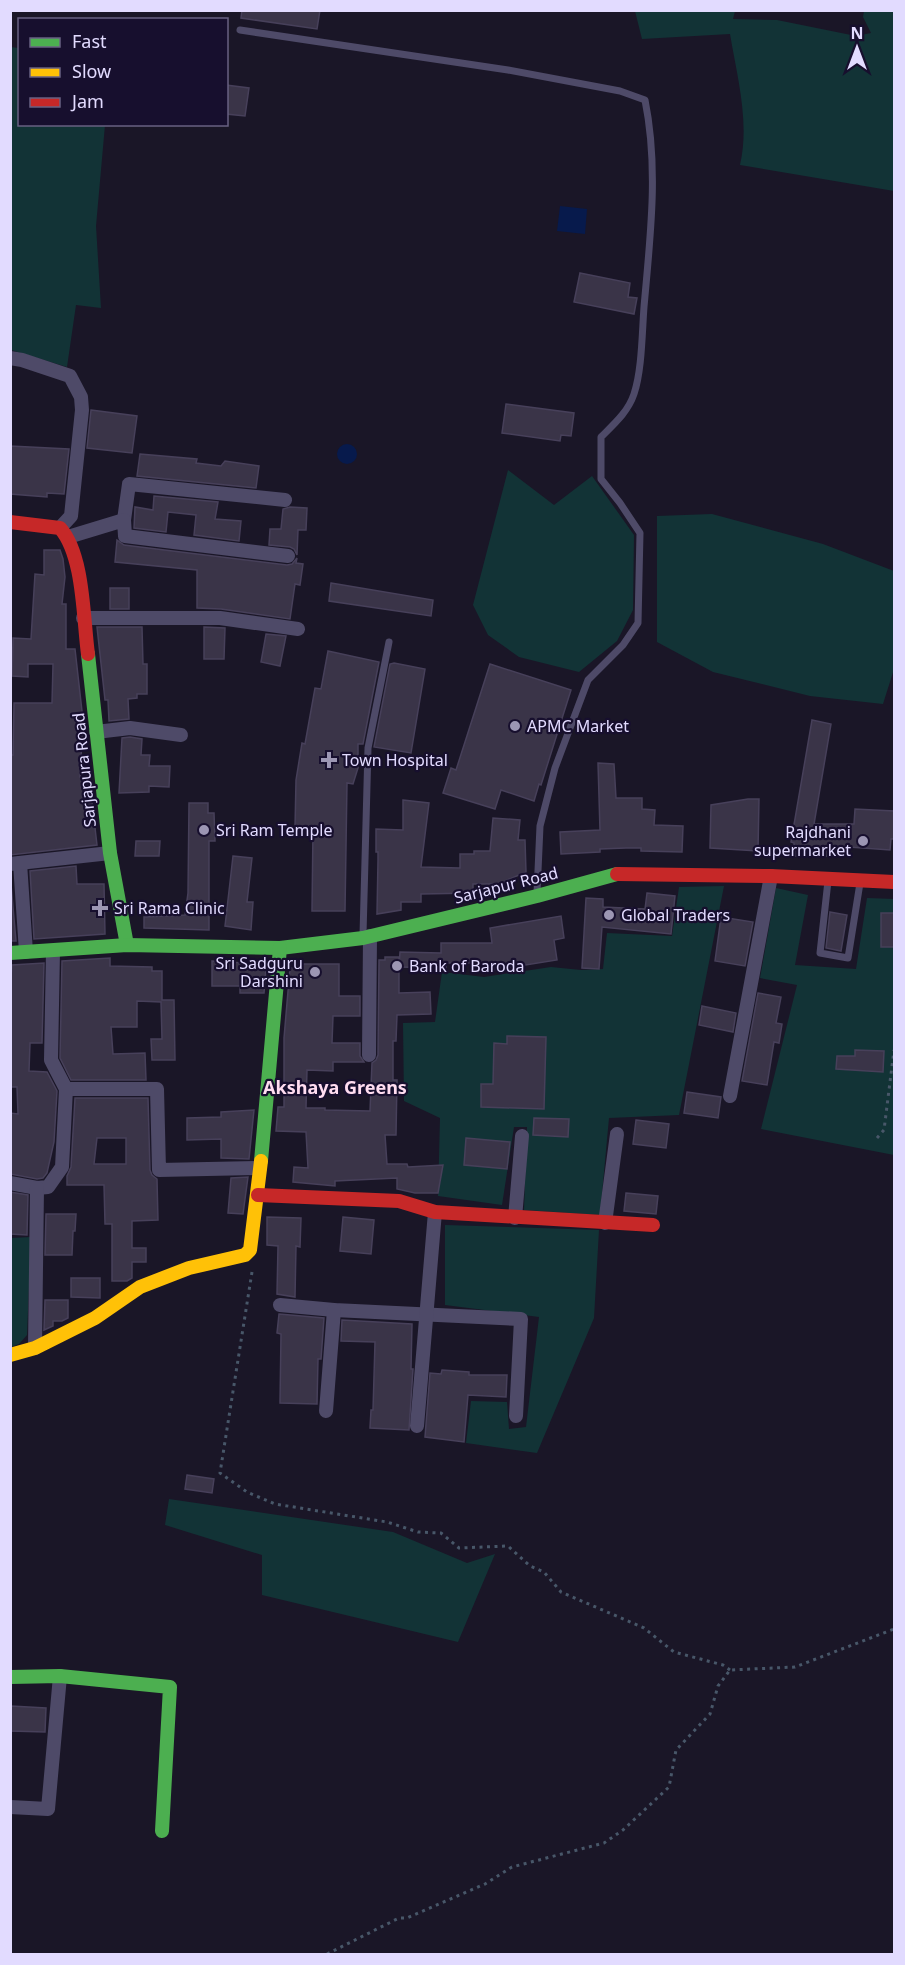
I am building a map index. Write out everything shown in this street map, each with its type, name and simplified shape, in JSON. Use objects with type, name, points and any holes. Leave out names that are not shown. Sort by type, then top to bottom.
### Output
[{"type":"street","points":[[10,358],[70,376],[81,397],[82,410],[71,516],[64,533]]},
{"type":"street","points":[[285,500],[129,484],[124,520],[125,536],[288,556]]},
{"type":"street","points":[[10,522],[64,533],[124,520]]},
{"type":"street","name":"Sarjapura Road","points":[[64,533],[76,561],[110,853],[127,945]]},
{"type":"street","points":[[83,618],[220,618],[298,629]]},
{"type":"street","points":[[96,732],[130,728],[181,735]]},
{"type":"street","points":[[26,952],[15,863],[110,853]]},
{"type":"street","name":"Sarjapur Road","points":[[127,945],[280,948],[366,937],[537,896],[621,873],[771,876],[894,882]]},
{"type":"street","points":[[730,1096],[771,876]]},
{"type":"street","points":[[366,937],[369,1055]]},
{"type":"street","points":[[10,953],[127,945]]},
{"type":"street","points":[[10,1355],[35,1348],[95,1318],[140,1287],[189,1268],[244,1255],[250,1250],[258,1195],[280,948]]},
{"type":"street","points":[[10,1183],[37,1188],[48,1187],[62,1167],[66,1089],[51,1060],[53,951]]},
{"type":"street","points":[[66,1089],[157,1089],[159,1170],[260,1168]]},
{"type":"street","points":[[605,1223],[617,1134]]},
{"type":"street","points":[[515,1218],[522,1136]]},
{"type":"street","points":[[35,1348],[37,1188]]},
{"type":"street","points":[[258,1195],[399,1201],[435,1212],[653,1226]]},
{"type":"street","points":[[417,1426],[435,1212]]},
{"type":"street","points":[[280,1305],[334,1310],[521,1319],[516,1416]]},
{"type":"street","points":[[326,1410],[334,1310]]},
{"type":"street","points":[[10,1677],[60,1676],[170,1687],[162,1831]]},
{"type":"street","points":[[10,1807],[48,1809],[60,1676]]},
{"type":"lane","points":[[240,30],[508,70],[620,91],[645,100],[651,133],[652,203],[641,352],[634,394],[624,415],[601,437],[601,479],[640,533],[638,623],[623,645],[588,680],[559,757],[540,826],[537,896]]},
{"type":"lane","points":[[366,937],[368,748],[388,642]]},
{"type":"lane","points":[[828,878],[820,953],[848,958],[861,880]]},
{"type":"path","points":[[876,1138],[884,1130],[894,1050]]},
{"type":"path","points":[[250,1250],[253,1262],[220,1473],[247,1492],[275,1504],[387,1522],[418,1532],[441,1533],[459,1548],[508,1546],[530,1566],[544,1572],[561,1592],[644,1628],[674,1652],[723,1665],[730,1670],[795,1667],[894,1629]]},
{"type":"path","points":[[327,1954],[399,1918],[408,1918],[485,1884],[512,1867],[604,1843],[623,1830],[669,1787],[676,1750],[710,1714],[718,1686],[730,1670]]},
{"type":"green space","points":[[635,11],[735,11],[733,19],[777,20],[856,36],[871,33],[863,17],[864,11],[894,11],[894,191],[740,165],[743,149],[743,116],[730,34],[642,39]]},
{"type":"green space","points":[[10,47],[18,48],[18,126],[105,126],[96,226],[101,308],[76,305],[67,367],[11,350]]},
{"type":"green space","points":[[508,470],[554,505],[592,476],[634,535],[633,610],[617,641],[579,672],[519,657],[488,635],[473,605]]},
{"type":"green space","points":[[712,514],[823,544],[894,571],[894,669],[883,704],[810,696],[713,672],[657,642],[657,516]]},
{"type":"green space","points":[[724,886],[679,1115],[609,1118],[600,1215],[524,1210],[527,1127],[514,1127],[502,1205],[438,1196],[440,1118],[404,1101],[403,1023],[435,1022],[442,972],[484,977],[551,967],[581,970],[603,969],[607,933],[672,936],[679,887]]},
{"type":"green space","points":[[776,888],[808,895],[795,965],[856,969],[867,898],[894,899],[894,1155],[761,1129],[797,985],[760,978]]},
{"type":"green space","points":[[445,1225],[599,1230],[594,1318],[537,1453],[466,1443],[471,1401],[507,1402],[509,1429],[526,1427],[539,1317],[445,1305]]},
{"type":"green space","points":[[31,1237],[27,1335],[19,1344],[11,1347],[11,1238]]},
{"type":"green space","points":[[169,1499],[393,1532],[467,1563],[495,1554],[458,1642],[262,1595],[262,1555],[165,1525]]},
{"type":"water","points":[[560,206],[587,209],[585,234],[557,231]]},
{"type":"water","points":[[347,444],[354,447],[357,454],[354,461],[347,464],[340,461],[337,454],[340,447]]},
{"type":"building","points":[[242,10],[320,10],[317,29],[241,18]]},
{"type":"building","points":[[228,85],[249,88],[245,116],[228,114]]},
{"type":"building","points":[[580,273],[630,283],[628,297],[637,298],[634,314],[574,302]]},
{"type":"building","points":[[506,404],[574,413],[571,436],[561,435],[560,441],[502,433]]},
{"type":"building","points":[[91,410],[137,416],[132,453],[87,448]]},
{"type":"building","points":[[10,446],[69,449],[64,494],[47,493],[47,497],[10,494]]},
{"type":"building","points":[[140,454],[197,459],[196,463],[221,466],[225,461],[259,466],[256,488],[137,476]]},
{"type":"building","points":[[154,496],[218,502],[215,519],[241,521],[239,541],[194,535],[196,515],[168,512],[166,532],[134,528],[135,507],[153,510]]},
{"type":"building","points":[[307,508],[306,530],[298,530],[297,555],[290,547],[269,545],[270,529],[281,529],[283,509]]},
{"type":"building","points":[[117,540],[124,545],[287,565],[292,564],[297,558],[296,563],[303,564],[300,585],[295,584],[290,619],[221,609],[197,608],[197,570],[115,562]]},
{"type":"building","points":[[44,550],[60,550],[63,559],[65,577],[62,604],[66,604],[66,649],[75,649],[83,720],[80,777],[89,776],[97,845],[10,855],[10,755],[13,755],[14,703],[52,703],[53,664],[28,664],[28,677],[12,676],[13,638],[31,639],[35,574],[44,575]]},
{"type":"building","points":[[331,583],[433,600],[431,616],[329,601]]},
{"type":"building","points":[[110,588],[129,588],[129,609],[110,609]]},
{"type":"building","points":[[97,627],[142,627],[143,664],[147,664],[147,694],[137,694],[137,698],[128,699],[129,719],[109,721]]},
{"type":"building","points":[[204,627],[225,628],[224,659],[204,659]]},
{"type":"building","points":[[266,634],[286,636],[280,666],[261,662]]},
{"type":"building","points":[[328,651],[379,662],[363,744],[358,744],[358,768],[353,784],[347,783],[345,911],[312,911],[313,828],[295,828],[296,780],[302,743],[305,744],[315,688],[321,689]]},
{"type":"building","points":[[390,664],[425,669],[411,753],[374,747]]},
{"type":"building","name":"APMC Market","points":[[490,664],[571,690],[534,801],[501,790],[495,809],[443,793],[451,768],[456,770]]},
{"type":"building","points":[[812,720],[831,724],[814,824],[854,824],[855,809],[894,811],[894,839],[891,839],[890,850],[835,846],[835,856],[794,856],[794,843],[791,842]]},
{"type":"building","points":[[122,738],[142,739],[141,755],[150,755],[149,766],[170,766],[169,787],[149,786],[149,792],[119,793]]},
{"type":"building","points":[[598,763],[614,764],[616,798],[642,798],[642,809],[655,810],[654,825],[683,826],[682,852],[641,851],[641,848],[626,848],[561,854],[560,832],[600,830]]},
{"type":"building","points":[[759,799],[758,851],[710,848],[711,805]]},
{"type":"building","points":[[403,800],[429,803],[421,867],[460,868],[460,854],[490,851],[493,818],[520,820],[518,840],[525,840],[526,872],[505,881],[505,884],[473,884],[473,893],[421,894],[421,902],[401,902],[401,910],[377,914],[376,829],[403,830]]},
{"type":"building","points":[[189,803],[208,803],[208,813],[214,813],[215,841],[209,841],[209,930],[144,928],[144,917],[185,915],[188,893]]},
{"type":"building","points":[[136,841],[160,841],[159,856],[135,856]]},
{"type":"building","points":[[233,856],[252,858],[247,902],[253,902],[251,930],[225,926]]},
{"type":"building","points":[[76,866],[77,884],[104,884],[105,934],[34,939],[30,871]]},
{"type":"building","points":[[10,873],[16,941],[10,939]]},
{"type":"building","points":[[647,893],[675,896],[671,934],[602,927],[599,969],[582,968],[586,898],[603,899],[603,907],[645,909]]},
{"type":"building","points":[[830,912],[847,915],[841,951],[826,948]]},
{"type":"building","points":[[881,913],[894,913],[894,947],[881,947]]},
{"type":"building","points":[[561,916],[564,938],[554,940],[557,960],[494,970],[493,963],[446,963],[446,968],[399,967],[400,952],[441,953],[441,943],[492,943],[490,928]]},
{"type":"building","points":[[721,917],[753,922],[745,966],[715,961]]},
{"type":"building","points":[[385,957],[399,957],[399,993],[430,992],[431,1014],[397,1015],[396,1041],[393,1041],[393,1080],[397,1080],[396,1135],[385,1135],[387,1164],[407,1164],[408,1167],[443,1165],[438,1193],[415,1193],[397,1189],[397,1178],[335,1181],[335,1186],[293,1182],[294,1167],[308,1168],[306,1132],[276,1131],[278,1107],[284,1107],[284,1038],[290,968],[298,968],[298,964],[339,964],[339,996],[360,996],[360,1016],[333,1016],[332,1043],[360,1043],[360,1056],[364,1062],[333,1062],[333,1071],[307,1070],[306,1108],[370,1111],[372,1063],[378,1055],[379,960],[385,960]]},
{"type":"building","points":[[110,958],[110,966],[152,967],[152,971],[162,971],[162,1000],[174,1000],[175,1060],[152,1060],[151,1039],[162,1039],[161,1002],[137,1001],[137,1027],[111,1027],[113,1054],[145,1053],[146,1080],[71,1080],[60,1058],[62,961]]},
{"type":"building","points":[[212,961],[261,964],[261,968],[266,968],[264,993],[240,993],[240,986],[212,986]]},
{"type":"building","points":[[44,963],[42,1043],[30,1043],[29,1071],[47,1072],[57,1091],[54,1142],[47,1173],[43,1178],[37,1179],[10,1174],[10,1113],[18,1114],[17,1087],[10,1087],[10,989],[12,965]]},
{"type":"building","points":[[758,993],[781,997],[776,1023],[782,1024],[779,1043],[774,1042],[767,1085],[742,1081]]},
{"type":"building","points":[[702,1006],[736,1013],[733,1032],[699,1025]]},
{"type":"building","points":[[507,1036],[546,1037],[544,1109],[481,1107],[481,1084],[493,1084],[494,1043],[507,1044]]},
{"type":"building","points":[[855,1050],[884,1051],[883,1072],[836,1069],[837,1056],[855,1056]]},
{"type":"building","points":[[687,1092],[721,1097],[718,1118],[684,1113]]},
{"type":"building","points":[[75,1098],[148,1098],[150,1170],[157,1179],[158,1220],[132,1221],[132,1248],[146,1248],[146,1262],[132,1262],[132,1278],[127,1281],[112,1281],[112,1224],[105,1224],[104,1185],[67,1185],[67,1176],[71,1167]],"holes":[[[97,1138],[126,1138],[126,1164],[94,1164]]]},
{"type":"building","points":[[254,1110],[249,1159],[221,1158],[221,1139],[187,1140],[187,1118],[221,1117],[221,1112]]},
{"type":"building","points":[[534,1118],[569,1119],[568,1137],[533,1135]]},
{"type":"building","points":[[636,1120],[669,1124],[666,1148],[633,1144]]},
{"type":"building","points":[[466,1138],[510,1142],[507,1169],[464,1165]]},
{"type":"building","points":[[248,1177],[243,1214],[228,1213],[231,1178]]},
{"type":"building","points":[[10,1192],[28,1195],[27,1235],[10,1234]]},
{"type":"building","points":[[626,1193],[658,1196],[656,1214],[624,1211]]},
{"type":"building","points":[[46,1214],[76,1214],[72,1255],[45,1255]]},
{"type":"building","points":[[267,1217],[301,1218],[300,1247],[296,1246],[295,1297],[277,1294],[278,1246],[267,1245]]},
{"type":"building","points":[[343,1217],[374,1220],[371,1254],[340,1251]]},
{"type":"building","points":[[71,1278],[100,1278],[100,1298],[71,1297]]},
{"type":"building","points":[[45,1300],[68,1300],[68,1318],[53,1321],[53,1326],[44,1330]]},
{"type":"building","points":[[279,1314],[324,1318],[321,1359],[318,1359],[317,1404],[280,1403],[281,1334],[277,1333]]},
{"type":"building","points":[[342,1320],[412,1324],[411,1369],[413,1369],[409,1430],[370,1428],[371,1410],[373,1410],[375,1342],[341,1341]]},
{"type":"building","points":[[442,1370],[469,1372],[469,1375],[507,1375],[506,1397],[468,1395],[464,1442],[425,1437],[430,1373],[441,1374]]},
{"type":"building","points":[[187,1475],[214,1479],[212,1493],[185,1489]]},
{"type":"building","points":[[11,1706],[46,1708],[45,1732],[10,1731]]},
{"type":"traffic: fast","points":[[88,654],[110,853],[127,945]]},
{"type":"traffic: fast","points":[[10,953],[127,945],[280,948],[363,938],[617,874]]},
{"type":"traffic: fast","points":[[261,1161],[280,948]]},
{"type":"traffic: fast","points":[[10,1677],[60,1676],[170,1687],[162,1831]]},
{"type":"traffic: slow","points":[[10,1355],[35,1348],[95,1318],[140,1287],[189,1268],[245,1255],[250,1250],[261,1161]]},
{"type":"traffic: jam","points":[[10,522],[60,528],[68,540],[78,570],[88,654]]},
{"type":"traffic: jam","points":[[617,874],[771,876],[894,882]]},
{"type":"traffic: jam","points":[[258,1195],[399,1201],[435,1212],[653,1225]]},
{"type":"place","name":"APMC Market","points":[[515,726]]},
{"type":"place","name":"Town Hospital","points":[[329,760]]},
{"type":"place","name":"Sri Ram Temple","points":[[204,830]]},
{"type":"place","name":"Rajdhani supermarket","points":[[863,841]]},
{"type":"place","name":"Sri Rama Clinic","points":[[100,908]]},
{"type":"place","name":"Global Traders","points":[[609,915]]},
{"type":"place","name":"Bank of Baroda","points":[[397,966]]},
{"type":"place","name":"Sri Sadguru Darshini","points":[[315,972]]},
{"type":"district","name":"Akshaya Greens","points":[[335,1088]]}]
